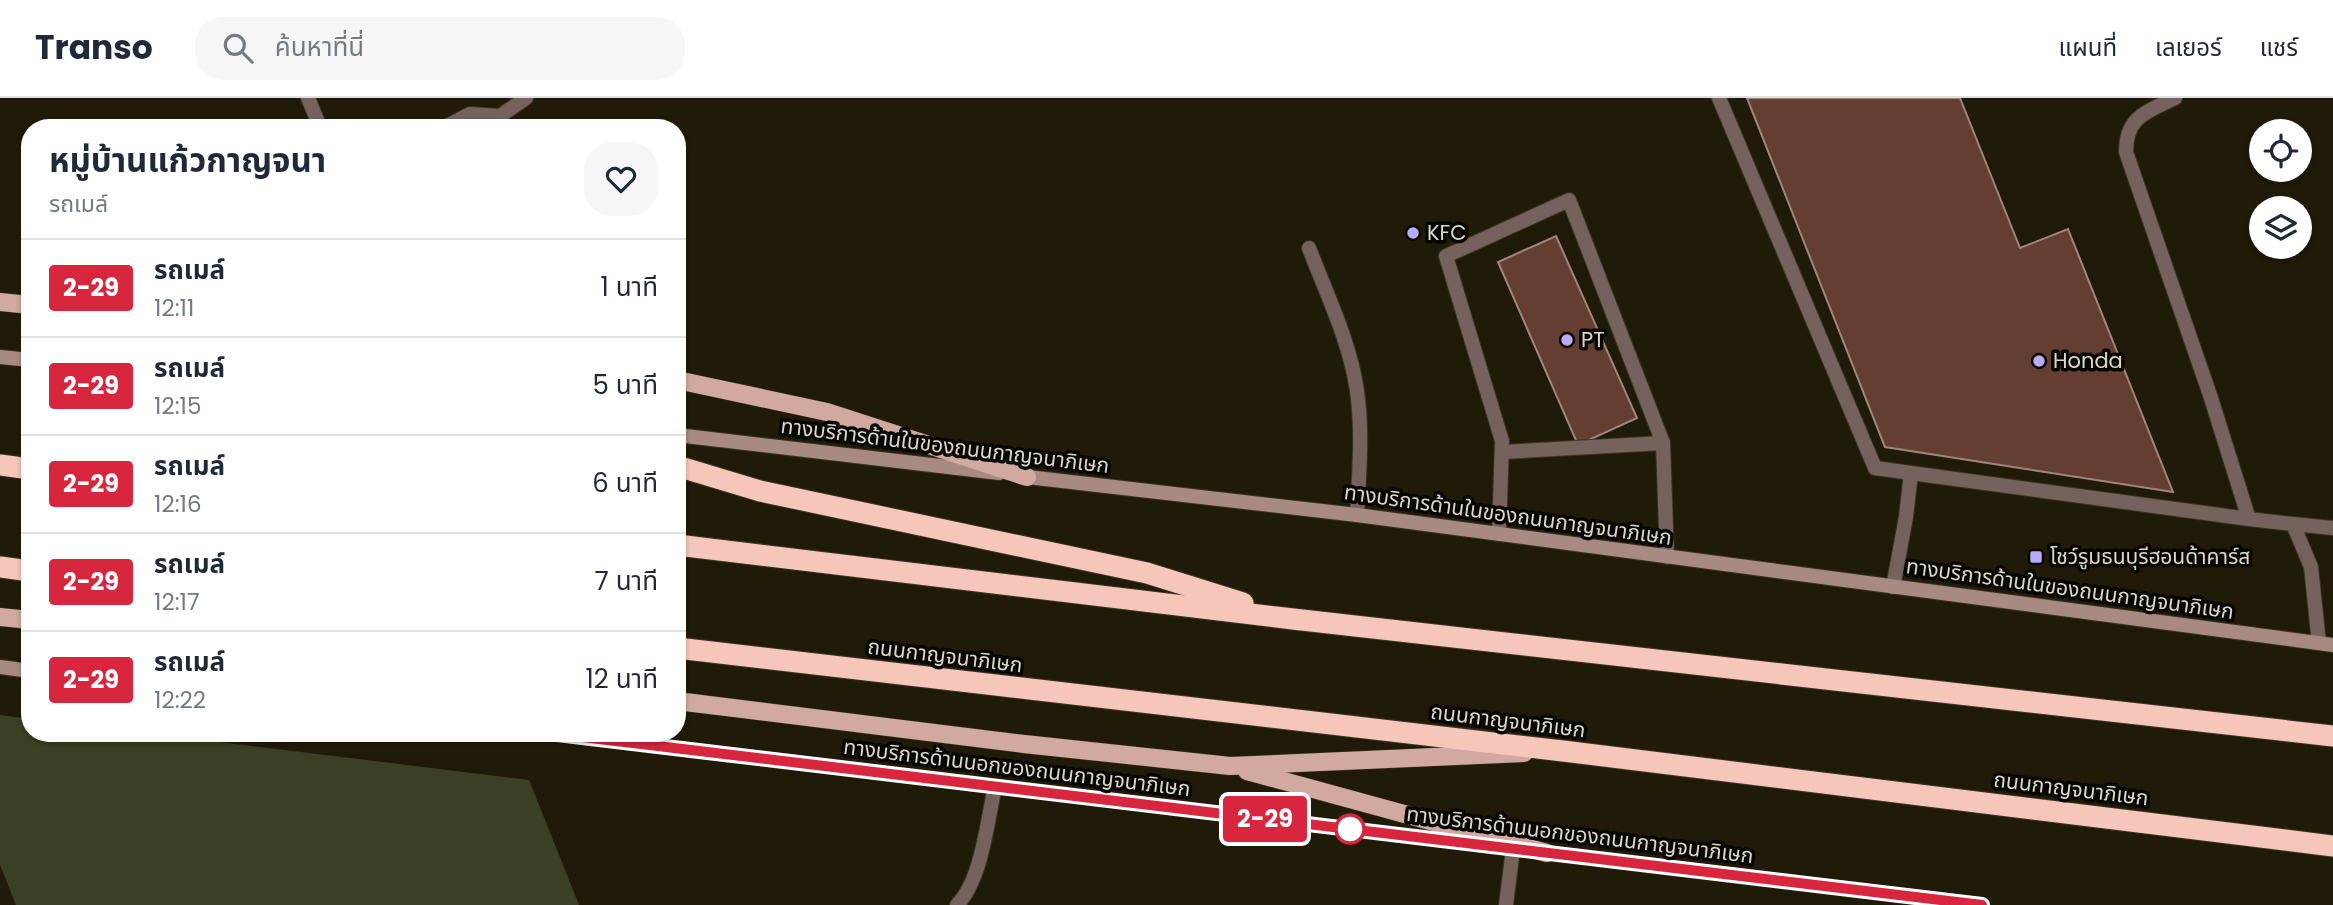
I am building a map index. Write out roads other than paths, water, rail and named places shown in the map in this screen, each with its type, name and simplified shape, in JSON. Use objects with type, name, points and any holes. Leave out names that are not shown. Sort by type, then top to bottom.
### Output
[{"type":"highway","points":[[0,465],[21,468]]},
{"type":"highway","points":[[686,469],[760,491],[1147,573],[1293,618]]},
{"type":"highway","points":[[686,546],[2333,736]]},
{"type":"highway","points":[[0,567],[21,570]]},
{"type":"highway","name":"ถนนกาญจนาภิเษก","points":[[686,649],[1563,751],[2333,846]]},
{"type":"main road","points":[[0,302],[21,304]]},
{"type":"main road","points":[[0,357],[21,359]]},
{"type":"main road","points":[[686,382],[827,412],[1027,477]]},
{"type":"main road","name":"ทางบริการด้านในของถนนกาญจนาภิเษก","points":[[686,436],[1357,515],[2326,644]]},
{"type":"main road","points":[[0,617],[21,619]]},
{"type":"main road","points":[[0,667],[21,670]]},
{"type":"main road","points":[[686,702],[1024,744],[1230,766],[1563,751]]},
{"type":"main road","name":"ทางบริการด้านนอกของถนนกาญจนาภิเษก","points":[[622,742],[1982,905]]},
{"type":"main road","points":[[1230,766],[1547,853]]},
{"type":"street","points":[[308,98],[317,119]]},
{"type":"street","points":[[501,119],[526,98]]},
{"type":"street","points":[[1720,98],[1875,468],[2333,528]]},
{"type":"street","points":[[2175,98],[2137,117],[2129,129],[2126,152],[2210,396],[2249,519]]},
{"type":"street","points":[[460,119],[470,114],[487,119]]},
{"type":"street","points":[[1499,534],[1502,441],[1446,256],[1569,200],[1662,443],[1667,557]]},
{"type":"street","points":[[1309,248],[1350,356],[1357,391],[1361,425],[1357,515]]},
{"type":"street","points":[[1503,452],[1662,443]]},
{"type":"street","points":[[1893,587],[1906,517],[1910,473]]},
{"type":"street","points":[[2293,524],[2311,568],[2326,644]]},
{"type":"street","points":[[957,905],[965,897],[977,868],[995,787]]},
{"type":"street","points":[[1506,905],[1513,849]]},
{"type":"place","name":"KFC","points":[[1413,233]]},
{"type":"place","name":"PT","points":[[1567,340]]},
{"type":"place","name":"Honda","points":[[2039,361]]},
{"type":"place","name":"โชว์รูมธนบุรีฮอนด้าคาร์ส","points":[[2036,557]]}]
